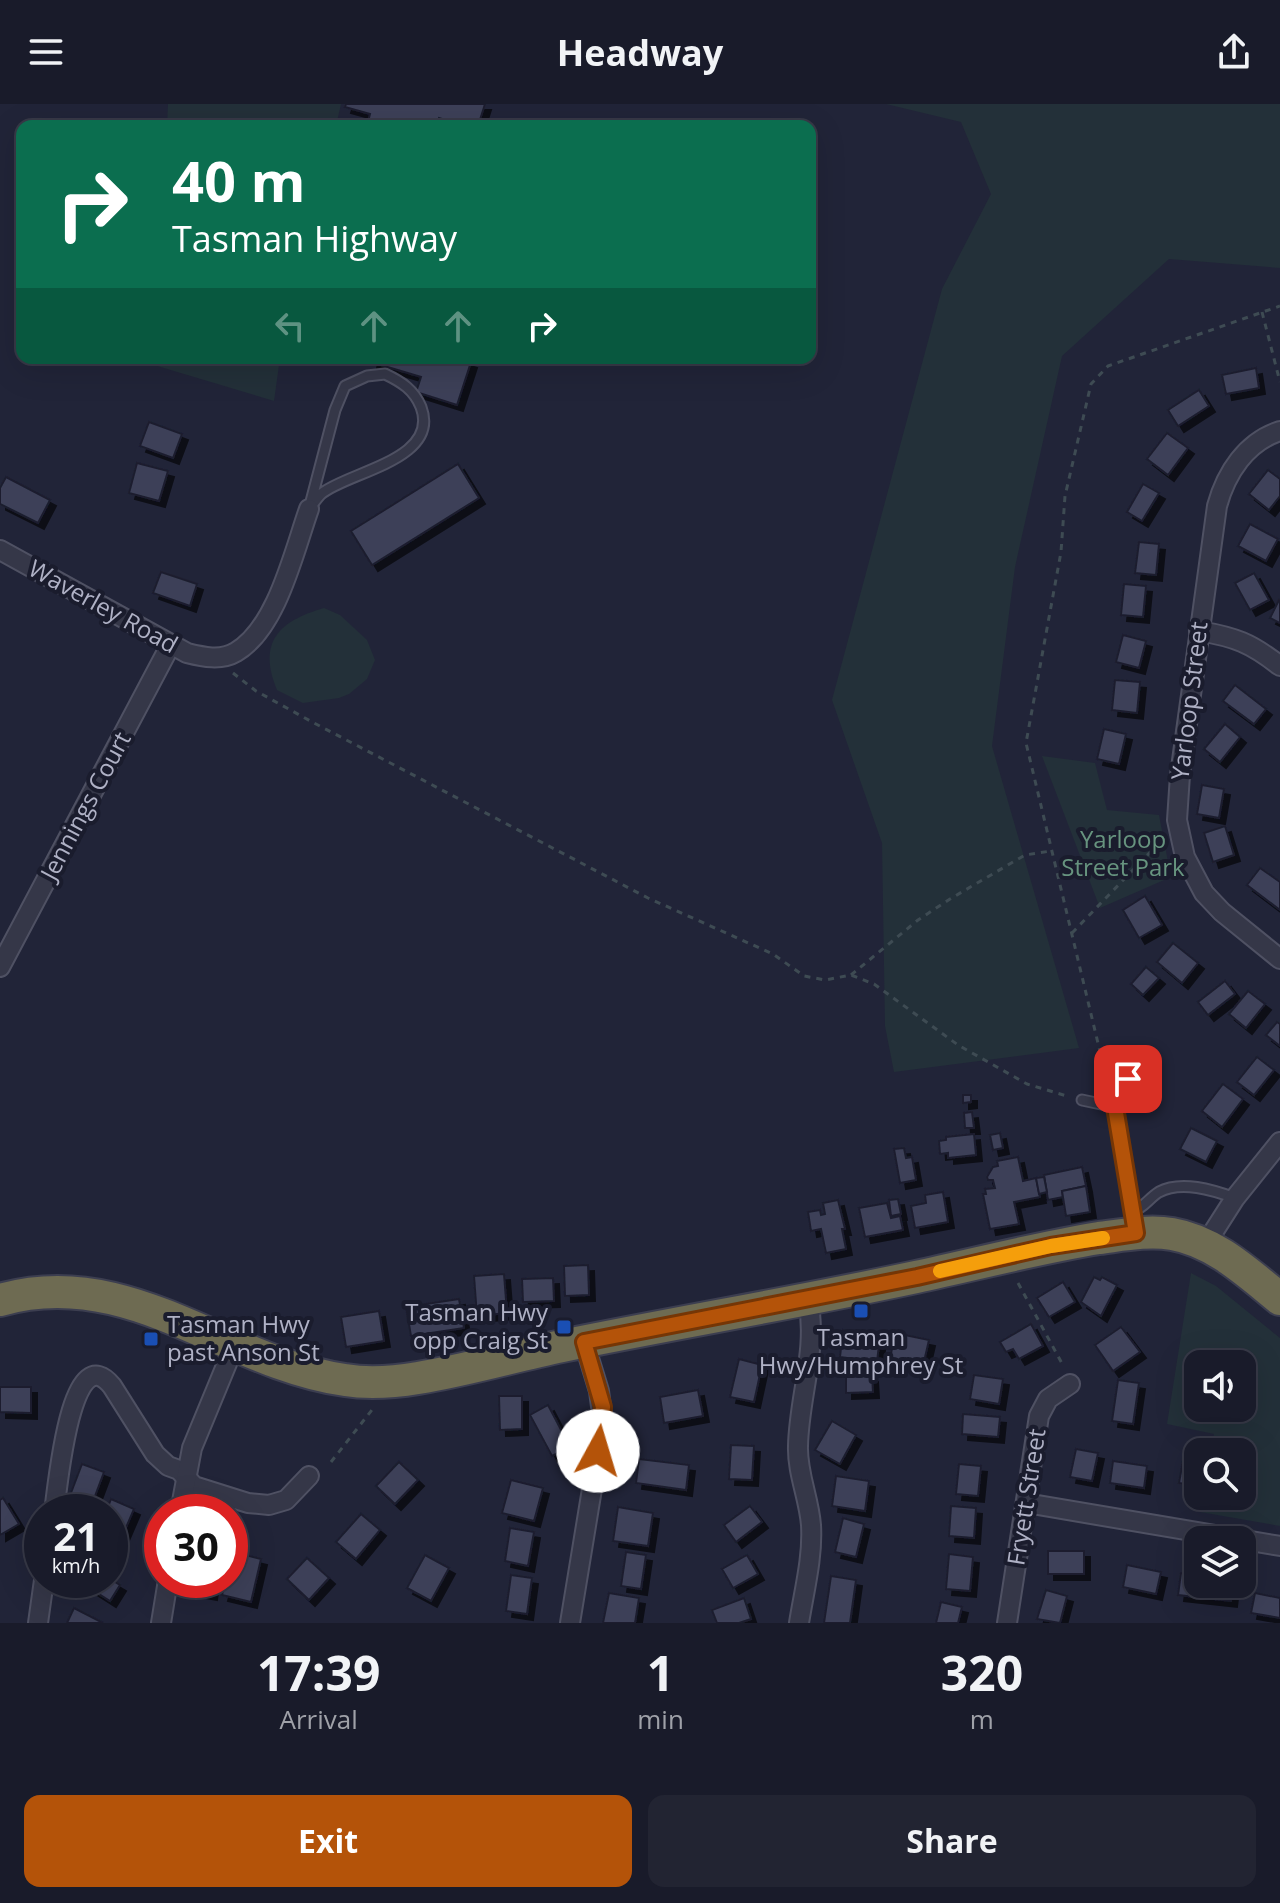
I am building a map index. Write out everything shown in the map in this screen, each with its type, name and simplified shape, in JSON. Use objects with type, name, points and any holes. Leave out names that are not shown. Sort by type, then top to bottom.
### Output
[{"type":"highway","points":[[0,1300],[43,1293],[81,1292],[113,1297],[321,1376],[386,1382],[419,1378],[584,1342],[808,1299],[1051,1246],[1134,1222],[1205,1245],[1228,1258],[1280,1299]]},
{"type":"street","name":"Yarloop Street","points":[[1280,431],[1256,444],[1244,455],[1226,480],[1217,506],[1177,802],[1185,857],[1204,893],[1222,912],[1280,959]]},
{"type":"street","points":[[223,655],[235,653],[255,634],[275,604],[309,509]]},
{"type":"street","name":"Waverley Road","points":[[0,550],[187,653],[209,659],[223,655]]},
{"type":"street","points":[[1199,631],[1247,642],[1280,666]]},
{"type":"street","name":"Jennings Court","points":[[0,967],[171,644]]},
{"type":"street","points":[[1205,1245],[1235,1198],[1280,1142]]},
{"type":"street","points":[[799,1623],[811,1552],[809,1510],[798,1458],[811,1356],[808,1299]]},
{"type":"street","points":[[570,1623],[603,1422],[599,1391],[584,1342]]},
{"type":"street","points":[[183,1494],[192,1448],[235,1344]]},
{"type":"street","points":[[56,1494],[66,1428],[82,1384],[91,1377],[108,1381],[155,1454],[163,1463],[179,1470],[194,1486],[248,1503],[269,1505],[286,1500],[309,1476]]},
{"type":"street","name":"Fryett Street","points":[[1007,1623],[1039,1416],[1048,1399],[1070,1384]]},
{"type":"street","points":[[1026,1503],[1280,1546]]},
{"type":"street","points":[[38,1623],[41,1598]]},
{"type":"street","points":[[161,1623],[165,1598]]},
{"type":"lane","points":[[385,374],[403,382],[417,397],[424,417],[420,435],[389,463],[322,493],[309,509],[335,410],[345,386],[367,376],[385,374]]},
{"type":"lane","points":[[1128,1079],[1115,1107],[1134,1222]]},
{"type":"lane","points":[[1082,1100],[1115,1107]]},
{"type":"lane","points":[[1134,1222],[1140,1209],[1163,1190],[1215,1191],[1235,1198]]},
{"type":"path","points":[[1115,1107],[1026,743],[1061,552],[1065,496],[1091,384],[1108,366],[1280,306]]},
{"type":"path","points":[[1262,312],[1280,382]]},
{"type":"path","points":[[223,655],[234,674],[256,691],[648,898],[773,954],[804,976],[825,980],[851,975],[918,920],[950,899],[1025,855],[1051,851]]},
{"type":"path","points":[[1071,933],[1161,840],[1168,837]]},
{"type":"path","points":[[851,975],[874,984],[958,1045],[1027,1084],[1082,1100]]},
{"type":"path","points":[[1018,1283],[1061,1360],[1070,1384]]},
{"type":"path","points":[[331,1462],[377,1403]]},
{"type":"green space","points":[[168,104],[341,104],[337,120],[167,120]]},
{"type":"green space","points":[[886,104],[1280,104],[1280,268],[1169,259],[1062,356],[1015,567],[992,746],[1079,1048],[894,1072],[885,1026],[882,843],[832,700],[942,289],[991,194],[961,122]]},
{"type":"green space","points":[[279,364],[274,401],[154,365]]},
{"type":"green space","points":[[324,608],[340,615],[367,640],[375,660],[367,679],[349,694],[303,703],[277,690],[271,673],[271,646],[284,627]]},
{"type":"green space","name":"Yarloop Street Park","points":[[1042,756],[1095,763],[1107,810],[1159,815],[1171,877],[1100,908]]},
{"type":"green space","points":[[1191,1273],[1216,1286],[1280,1338],[1280,1526],[1200,1512],[1256,1510],[1256,1438],[1213,1438],[1214,1434],[1167,1424]]},
{"type":"building","points":[[346,104],[485,104],[480,120],[368,120],[370,114],[345,107]]},
{"type":"building","points":[[378,364],[470,364],[457,405],[416,392],[421,377]]},
{"type":"building","points":[[1256,368],[1259,388],[1226,394],[1222,375]]},
{"type":"building","points":[[1199,390],[1209,406],[1178,426],[1168,410]]},
{"type":"building","points":[[149,422],[182,434],[173,458],[140,446]]},
{"type":"building","points":[[1167,433],[1188,448],[1168,475],[1147,459]]},
{"type":"building","points":[[137,463],[168,471],[159,501],[129,493]]},
{"type":"building","points":[[458,464],[479,498],[372,565],[351,531]]},
{"type":"building","points":[[1268,470],[1280,479],[1280,496],[1269,510],[1249,494]]},
{"type":"building","points":[[6,477],[50,500],[38,523],[0,504],[0,488]]},
{"type":"building","points":[[1143,484],[1159,493],[1142,521],[1127,512]]},
{"type":"building","points":[[1250,524],[1278,539],[1266,561],[1238,546]]},
{"type":"building","points":[[1139,542],[1159,544],[1156,575],[1135,573]]},
{"type":"building","points":[[161,572],[197,584],[190,606],[153,593]]},
{"type":"building","points":[[1254,573],[1269,600],[1250,610],[1235,583]]},
{"type":"building","points":[[1124,584],[1146,586],[1143,617],[1121,615]]},
{"type":"building","points":[[1280,601],[1280,623],[1270,618]]},
{"type":"building","points":[[1123,635],[1146,641],[1139,668],[1116,662]]},
{"type":"building","points":[[1115,680],[1140,682],[1137,713],[1112,710]]},
{"type":"building","points":[[1235,685],[1266,709],[1254,724],[1223,701]]},
{"type":"building","points":[[1225,724],[1240,737],[1220,762],[1204,749]]},
{"type":"building","points":[[1104,729],[1126,734],[1119,764],[1097,759]]},
{"type":"building","points":[[1202,785],[1224,789],[1219,818],[1197,814]]},
{"type":"building","points":[[1225,826],[1234,855],[1213,862],[1204,833]]},
{"type":"building","points":[[1260,868],[1280,882],[1280,910],[1247,885]]},
{"type":"building","points":[[1145,896],[1162,925],[1139,938],[1123,910]]},
{"type":"building","points":[[1173,943],[1198,963],[1182,983],[1157,962]]},
{"type":"building","points":[[1146,967],[1159,978],[1143,995],[1131,984]]},
{"type":"building","points":[[1225,981],[1235,994],[1208,1015],[1198,1002]]},
{"type":"building","points":[[1248,991],[1265,1004],[1246,1028],[1229,1014]]},
{"type":"building","points":[[1277,1022],[1280,1024],[1280,1046],[1266,1035]]},
{"type":"building","points":[[1257,1057],[1274,1070],[1254,1095],[1237,1082]]},
{"type":"building","points":[[1223,1084],[1243,1099],[1222,1127],[1202,1111]]},
{"type":"building","points":[[963,1095],[971,1095],[971,1102],[963,1103]]},
{"type":"building","points":[[972,1112],[974,1128],[965,1128],[964,1113]]},
{"type":"building","points":[[1191,1128],[1217,1141],[1206,1162],[1180,1149]]},
{"type":"building","points":[[1000,1133],[1003,1148],[993,1150],[990,1135]]},
{"type":"building","points":[[974,1134],[976,1155],[948,1158],[948,1153],[940,1154],[939,1141],[946,1140],[946,1137]]},
{"type":"building","points":[[904,1148],[906,1158],[912,1157],[916,1180],[900,1183],[894,1149]]},
{"type":"building","points":[[1018,1157],[1023,1181],[1036,1178],[1040,1197],[1014,1202],[1019,1224],[990,1229],[983,1194],[986,1194],[985,1189],[995,1188],[993,1180],[987,1177],[993,1167],[998,1166],[997,1161]]},
{"type":"building","points":[[1082,1167],[1086,1186],[1062,1191],[1063,1197],[1048,1200],[1044,1175]]},
{"type":"building","points":[[1044,1177],[1047,1192],[1039,1194],[1036,1178]]},
{"type":"building","points":[[1086,1186],[1090,1212],[1066,1216],[1062,1191]]},
{"type":"building","points":[[943,1192],[948,1222],[915,1228],[911,1206],[926,1203],[925,1195]]},
{"type":"building","points":[[898,1199],[901,1214],[891,1216],[889,1200]]},
{"type":"building","points":[[838,1200],[846,1249],[826,1253],[821,1229],[811,1231],[808,1212],[820,1210],[821,1215],[825,1214],[823,1203]]},
{"type":"building","points":[[887,1203],[891,1218],[900,1216],[903,1230],[865,1237],[859,1208]]},
{"type":"building","points":[[588,1265],[589,1295],[565,1296],[564,1266]]},
{"type":"building","points":[[504,1274],[507,1313],[477,1316],[474,1276]]},
{"type":"building","points":[[1094,1277],[1100,1280],[1102,1277],[1117,1285],[1101,1316],[1081,1302]]},
{"type":"building","points":[[553,1278],[554,1301],[523,1302],[522,1279]]},
{"type":"building","points":[[1063,1282],[1075,1302],[1049,1317],[1037,1298]]},
{"type":"building","points":[[459,1299],[464,1328],[411,1336],[406,1307]]},
{"type":"building","points":[[379,1311],[384,1341],[346,1347],[341,1317]]},
{"type":"building","points":[[1031,1324],[1043,1346],[1019,1359],[1013,1349],[1006,1352],[1000,1342]]},
{"type":"building","points":[[1121,1327],[1140,1352],[1113,1371],[1095,1345]]},
{"type":"building","points":[[843,1330],[880,1335],[877,1362],[840,1357]]},
{"type":"building","points":[[895,1333],[929,1340],[923,1366],[890,1359]]},
{"type":"building","points":[[739,1359],[762,1365],[754,1402],[730,1397]]},
{"type":"building","points":[[974,1375],[1003,1379],[999,1404],[970,1399]]},
{"type":"building","points":[[872,1376],[873,1392],[846,1393],[846,1377]]},
{"type":"building","points":[[1118,1380],[1139,1383],[1133,1424],[1112,1421]]},
{"type":"building","points":[[0,1387],[31,1387],[31,1413],[0,1412]]},
{"type":"building","points":[[698,1390],[703,1416],[664,1423],[660,1397]]},
{"type":"building","points":[[499,1396],[522,1396],[522,1429],[500,1430]]},
{"type":"building","points":[[548,1405],[570,1447],[552,1456],[530,1415]]},
{"type":"building","points":[[963,1414],[1000,1417],[998,1437],[962,1434]]},
{"type":"building","points":[[832,1421],[856,1435],[840,1464],[815,1450]]},
{"type":"building","points":[[731,1445],[754,1446],[752,1480],[729,1479]]},
{"type":"building","points":[[1076,1449],[1098,1453],[1092,1481],[1070,1477]]},
{"type":"building","points":[[1184,1455],[1184,1484],[1179,1483]]},
{"type":"building","points":[[639,1459],[689,1465],[686,1490],[636,1483]]},
{"type":"building","points":[[1113,1461],[1147,1466],[1144,1488],[1110,1483]]},
{"type":"building","points":[[399,1462],[418,1480],[395,1504],[376,1486]]},
{"type":"building","points":[[82,1464],[104,1472],[96,1494],[71,1494]]},
{"type":"building","points":[[959,1464],[981,1466],[978,1496],[956,1494]]},
{"type":"building","points":[[836,1476],[869,1481],[865,1511],[832,1506]]},
{"type":"building","points":[[511,1480],[543,1488],[534,1521],[502,1513]]},
{"type":"building","points":[[3,1498],[19,1524],[0,1535],[0,1500]]},
{"type":"building","points":[[128,1506],[134,1509],[128,1523]]},
{"type":"building","points":[[750,1506],[762,1522],[736,1542],[724,1525]]},
{"type":"building","points":[[951,1506],[976,1508],[974,1538],[949,1536]]},
{"type":"building","points":[[618,1507],[653,1513],[648,1546],[613,1541]]},
{"type":"building","points":[[361,1514],[380,1530],[356,1559],[336,1542]]},
{"type":"building","points":[[843,1518],[864,1524],[856,1557],[835,1552]]},
{"type":"building","points":[[510,1528],[534,1532],[528,1566],[505,1561]]},
{"type":"building","points":[[1048,1551],[1084,1551],[1084,1574],[1048,1574]]},
{"type":"building","points":[[626,1552],[646,1555],[641,1589],[621,1586]]},
{"type":"building","points":[[949,1554],[973,1557],[970,1591],[946,1589]]},
{"type":"building","points":[[425,1555],[449,1568],[431,1601],[407,1588]]},
{"type":"building","points":[[747,1555],[758,1574],[733,1588],[722,1569]]},
{"type":"building","points":[[248,1556],[261,1559],[251,1602],[234,1598],[248,1598]]},
{"type":"building","points":[[307,1558],[329,1578],[309,1600],[287,1579]]},
{"type":"building","points":[[1127,1565],[1161,1572],[1156,1594],[1123,1587]]},
{"type":"building","points":[[1181,1573],[1184,1573],[1184,1596],[1178,1595]]},
{"type":"building","points":[[511,1575],[532,1578],[527,1614],[506,1611]]},
{"type":"building","points":[[831,1576],[856,1580],[850,1623],[824,1623]]},
{"type":"building","points":[[1046,1590],[1067,1596],[1060,1623],[1037,1619]]},
{"type":"building","points":[[609,1593],[639,1598],[635,1623],[603,1623]]},
{"type":"building","points":[[1256,1593],[1280,1598],[1280,1618],[1251,1613]]},
{"type":"building","points":[[744,1598],[751,1619],[739,1623],[717,1623],[712,1610]]},
{"type":"building","points":[[1204,1598],[1231,1598],[1231,1601]]},
{"type":"building","points":[[941,1602],[962,1607],[958,1623],[936,1623]]},
{"type":"building","points":[[74,1608],[103,1623],[67,1623]]},
{"type":"slow traffic","points":[[940,1271],[1051,1246],[1103,1238]]},
{"type":"place","name":"Tasman Hwy/Humphrey St","points":[[861,1311]]},
{"type":"place","name":"Tasman Hwy opp Craig St","points":[[564,1327]]},
{"type":"place","name":"Tasman Hwy past Anson St","points":[[151,1339]]},
{"type":"route","points":[[598,1451],[603,1407],[584,1342],[917,1277],[1051,1246],[1136,1233],[1115,1107],[1128,1079]]}]
